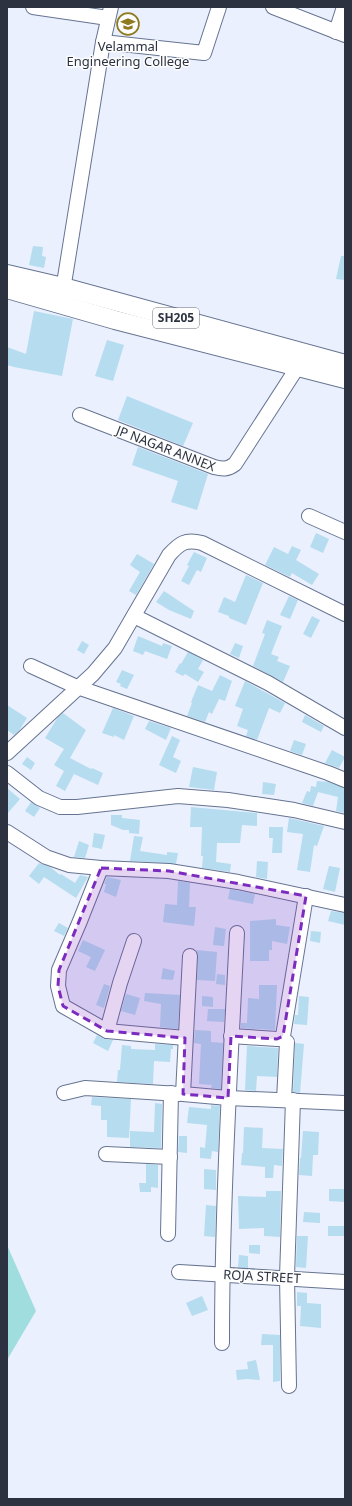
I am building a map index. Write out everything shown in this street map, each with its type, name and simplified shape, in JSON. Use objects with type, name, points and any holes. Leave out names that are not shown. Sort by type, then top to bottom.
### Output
[{"type":"main road","name":"SH205","points":[[7,274],[62,296],[345,364]]},
{"type":"main road","points":[[7,289],[62,296],[297,368],[345,379]]},
{"type":"street","points":[[33,7],[109,12],[62,296]]},
{"type":"street","points":[[103,42],[204,53],[219,7]]},
{"type":"street","points":[[280,8],[340,33],[344,7]]},
{"type":"street","name":"JP NAGAR ANNEX","points":[[80,415],[214,467],[223,469],[229,468],[235,464],[297,368]]},
{"type":"street","points":[[309,516],[345,532]]},
{"type":"street","points":[[7,753],[77,687],[93,674],[115,648],[169,555],[177,546],[184,542],[192,540],[202,543],[345,614]]},
{"type":"street","points":[[134,616],[268,683],[345,728]]},
{"type":"street","points":[[31,666],[77,687],[345,780]]},
{"type":"street","points":[[7,773],[39,798],[60,807],[77,807],[178,796],[228,800],[294,810],[345,822]]},
{"type":"street","points":[[7,832],[46,857],[69,865],[169,871],[238,882],[345,905]]},
{"type":"street","points":[[101,868],[59,970],[58,986],[63,1006],[107,1031],[185,1038]]},
{"type":"street","points":[[231,1036],[282,1038],[306,896]]},
{"type":"street","points":[[222,1344],[222,1274],[228,1098],[236,933]]},
{"type":"street","points":[[107,1031],[120,983],[134,941]]},
{"type":"street","points":[[168,1234],[170,1157],[185,1038],[190,956]]},
{"type":"street","points":[[287,1042],[287,1277],[289,1386]]},
{"type":"street","points":[[64,1093],[85,1088],[228,1098],[345,1103]]},
{"type":"street","points":[[106,1154],[170,1157]]},
{"type":"street","name":"ROJA STREET","points":[[179,1272],[287,1277],[345,1282]]},
{"type":"highlighted area","points":[[101,868],[169,871],[306,896],[283,1036],[277,1039],[231,1036],[228,1098],[183,1094],[185,1038],[107,1031],[63,1006],[58,986],[59,970]]},
{"type":"shaded area","points":[[7,1245],[36,1311],[7,1360]]},
{"type":"building","points":[[33,246],[43,247],[42,256],[46,257],[44,268],[29,265]]},
{"type":"building","points":[[341,256],[345,256],[345,280],[336,279]]},
{"type":"building","points":[[34,311],[73,319],[62,376],[7,365],[7,347],[26,354]]},
{"type":"building","points":[[107,340],[124,345],[113,381],[95,376]]},
{"type":"building","points":[[127,396],[193,423],[183,446],[118,420]]},
{"type":"building","points":[[138,447],[208,474],[197,510],[171,502],[178,481],[132,465]]},
{"type":"building","points":[[316,533],[329,539],[323,553],[310,547]]},
{"type":"building","points":[[292,546],[301,550],[296,560],[319,574],[312,585],[292,573],[290,577],[265,565],[274,547],[288,554]]},
{"type":"building","points":[[194,552],[207,558],[201,572],[197,570],[189,585],[181,581]]},
{"type":"building","points":[[137,554],[154,564],[136,595],[129,591],[140,572],[130,565]]},
{"type":"building","points":[[246,575],[263,583],[246,625],[218,612],[224,597],[235,602]]},
{"type":"building","points":[[164,591],[194,611],[191,619],[169,610],[156,602]]},
{"type":"building","points":[[289,596],[298,600],[290,619],[280,615]]},
{"type":"building","points":[[312,616],[320,620],[311,638],[303,634]]},
{"type":"building","points":[[267,620],[282,626],[271,654],[279,657],[277,661],[290,666],[283,682],[253,666],[265,634],[262,633]]},
{"type":"building","points":[[138,636],[162,646],[163,643],[172,646],[167,659],[145,651],[143,655],[133,651]]},
{"type":"building","points":[[82,641],[89,645],[84,654],[77,650]]},
{"type":"building","points":[[235,643],[243,646],[239,658],[230,654]]},
{"type":"building","points":[[188,652],[203,660],[198,669],[204,672],[198,682],[185,674],[183,676],[175,672]]},
{"type":"building","points":[[122,670],[134,675],[127,689],[120,686],[121,684],[116,682]]},
{"type":"building","points":[[220,675],[232,681],[225,701],[219,699],[212,714],[209,712],[205,722],[187,716],[198,685],[212,691]]},
{"type":"building","points":[[245,681],[285,703],[280,713],[269,708],[257,740],[246,736],[248,730],[237,726],[243,709],[235,706]]},
{"type":"building","points":[[7,705],[27,718],[19,731],[14,735],[7,730]]},
{"type":"building","points":[[113,708],[134,716],[124,740],[114,735],[114,737],[102,733]]},
{"type":"building","points":[[63,713],[86,730],[70,758],[91,769],[92,768],[103,773],[98,785],[74,774],[65,791],[56,786],[64,771],[54,765],[64,749],[45,738],[58,717]]},
{"type":"building","points":[[305,715],[324,726],[321,732],[302,722]]},
{"type":"building","points":[[149,721],[171,728],[166,740],[145,729]]},
{"type":"building","points":[[172,736],[180,740],[173,757],[181,761],[176,773],[159,765]]},
{"type":"building","points":[[294,740],[306,744],[302,755],[290,751]]},
{"type":"building","points":[[332,750],[345,757],[339,768],[325,763]]},
{"type":"building","points":[[27,757],[35,763],[31,770],[22,764]]},
{"type":"building","points":[[193,767],[217,772],[214,790],[189,787]]},
{"type":"building","points":[[317,781],[328,782],[345,788],[345,813],[336,811],[338,797],[318,792],[313,806],[302,803],[307,791],[310,792],[311,786],[316,787]]},
{"type":"building","points":[[263,782],[276,784],[274,795],[262,794]]},
{"type":"building","points":[[7,788],[20,799],[7,814]]},
{"type":"building","points":[[31,802],[40,808],[34,817],[25,811]]},
{"type":"building","points":[[191,807],[257,813],[257,826],[242,825],[240,843],[217,843],[216,862],[231,864],[230,872],[202,868],[202,827],[190,827]]},
{"type":"building","points":[[111,815],[122,815],[122,818],[140,820],[139,834],[129,833],[129,830],[123,830],[111,825]]},
{"type":"building","points":[[289,818],[324,826],[317,846],[314,845],[310,872],[297,870],[303,834],[287,832]]},
{"type":"building","points":[[269,827],[283,827],[282,853],[272,853],[273,838],[269,838]]},
{"type":"building","points":[[94,833],[105,835],[102,849],[92,847]]},
{"type":"building","points":[[134,836],[143,837],[140,851],[167,855],[167,852],[178,853],[176,864],[130,861]]},
{"type":"building","points":[[79,841],[89,845],[85,858],[74,857]]},
{"type":"building","points":[[257,861],[268,862],[267,879],[256,877]]},
{"type":"building","points":[[39,863],[50,867],[60,875],[61,874],[75,883],[80,875],[88,877],[76,898],[44,877],[39,884],[29,876]]},
{"type":"building","points":[[329,866],[340,868],[335,892],[323,889]]},
{"type":"building","points":[[107,877],[121,880],[116,897],[104,892],[106,884],[104,884]]},
{"type":"building","points":[[178,881],[190,883],[189,907],[196,907],[194,926],[163,922],[165,904],[177,905]]},
{"type":"building","points":[[230,889],[255,894],[253,904],[228,899]]},
{"type":"building","points":[[331,911],[345,913],[345,925],[328,921]]},
{"type":"building","points":[[276,919],[276,925],[290,927],[287,944],[272,941],[272,950],[269,950],[269,961],[250,961],[250,921]]},
{"type":"building","points":[[59,923],[68,928],[64,936],[54,931]]},
{"type":"building","points":[[215,927],[226,929],[224,946],[213,945]]},
{"type":"building","points":[[311,931],[321,932],[320,943],[310,941]]},
{"type":"building","points":[[83,940],[105,950],[95,971],[86,967],[91,957],[78,951]]},
{"type":"building","points":[[196,950],[217,952],[215,981],[197,980],[198,956]]},
{"type":"building","points":[[163,968],[175,971],[173,980],[161,979]]},
{"type":"building","points":[[217,974],[225,975],[225,985],[216,984]]},
{"type":"building","points":[[104,984],[110,986],[104,1008],[96,1005]]},
{"type":"building","points":[[259,985],[277,985],[275,1030],[241,1028],[241,1023],[247,1023],[248,998],[259,999]]},
{"type":"building","points":[[145,993],[180,995],[178,1029],[160,1027],[161,1004],[144,1001]]},
{"type":"building","points":[[126,994],[140,998],[135,1015],[121,1011]]},
{"type":"building","points":[[202,996],[213,997],[213,1007],[202,1006]]},
{"type":"building","points":[[299,996],[309,997],[307,1025],[294,1024],[295,1015],[298,1015]]},
{"type":"building","points":[[208,1009],[225,1009],[224,1022],[207,1021]]},
{"type":"building","points":[[195,1030],[211,1031],[211,1042],[223,1043],[221,1089],[211,1088],[212,1085],[199,1084],[201,1044],[194,1043]]},
{"type":"building","points":[[97,1035],[104,1039],[113,1040],[108,1051],[93,1043]]},
{"type":"building","points":[[295,1043],[304,1044],[300,1093],[293,1092]]},
{"type":"building","points":[[155,1044],[173,1045],[173,1049],[171,1049],[170,1062],[154,1061],[153,1084],[117,1082],[118,1070],[120,1070],[122,1045],[131,1046],[131,1049],[155,1050]]},
{"type":"building","points":[[247,1046],[278,1048],[277,1077],[257,1076],[256,1091],[245,1090]]},
{"type":"building","points":[[92,1097],[131,1099],[129,1138],[107,1137],[107,1120],[101,1120],[101,1106],[91,1105]]},
{"type":"building","points":[[155,1103],[162,1104],[161,1148],[130,1147],[130,1131],[154,1132]]},
{"type":"building","points":[[211,1105],[220,1106],[218,1152],[212,1151],[211,1159],[200,1158],[200,1147],[205,1148],[207,1125],[187,1123],[189,1107],[211,1109]]},
{"type":"building","points":[[244,1127],[263,1128],[262,1148],[283,1149],[282,1166],[274,1165],[273,1178],[265,1178],[265,1167],[241,1165]]},
{"type":"building","points":[[303,1131],[319,1132],[318,1155],[313,1155],[312,1176],[299,1175]]},
{"type":"building","points":[[179,1136],[187,1136],[187,1153],[178,1152]]},
{"type":"building","points":[[146,1164],[158,1165],[158,1188],[151,1187],[151,1192],[140,1192],[139,1183],[146,1183]]},
{"type":"building","points":[[204,1169],[216,1170],[216,1190],[204,1189]]},
{"type":"building","points":[[329,1189],[345,1189],[345,1202],[329,1201]]},
{"type":"building","points":[[266,1191],[281,1191],[280,1237],[264,1236],[264,1228],[239,1229],[238,1196],[266,1197]]},
{"type":"building","points":[[206,1205],[216,1206],[215,1237],[204,1236]]},
{"type":"building","points":[[304,1212],[320,1213],[320,1223],[303,1222]]},
{"type":"building","points":[[328,1226],[345,1226],[345,1236],[328,1236]]},
{"type":"building","points":[[297,1236],[308,1236],[306,1268],[296,1267]]},
{"type":"building","points":[[249,1245],[260,1245],[260,1254],[249,1253]]},
{"type":"building","points":[[239,1255],[248,1256],[248,1268],[238,1267]]},
{"type":"building","points":[[297,1292],[307,1293],[307,1303],[321,1304],[321,1328],[300,1326],[301,1306],[297,1306]]},
{"type":"building","points":[[202,1296],[208,1310],[192,1316],[186,1303]]},
{"type":"building","points":[[262,1334],[280,1335],[280,1381],[273,1382],[273,1345],[261,1345]]},
{"type":"building","points":[[256,1360],[260,1380],[237,1380],[236,1370],[248,1369],[247,1362]]},
{"type":"place","name":"Velammal Engineering College","points":[[128,24]]}]
